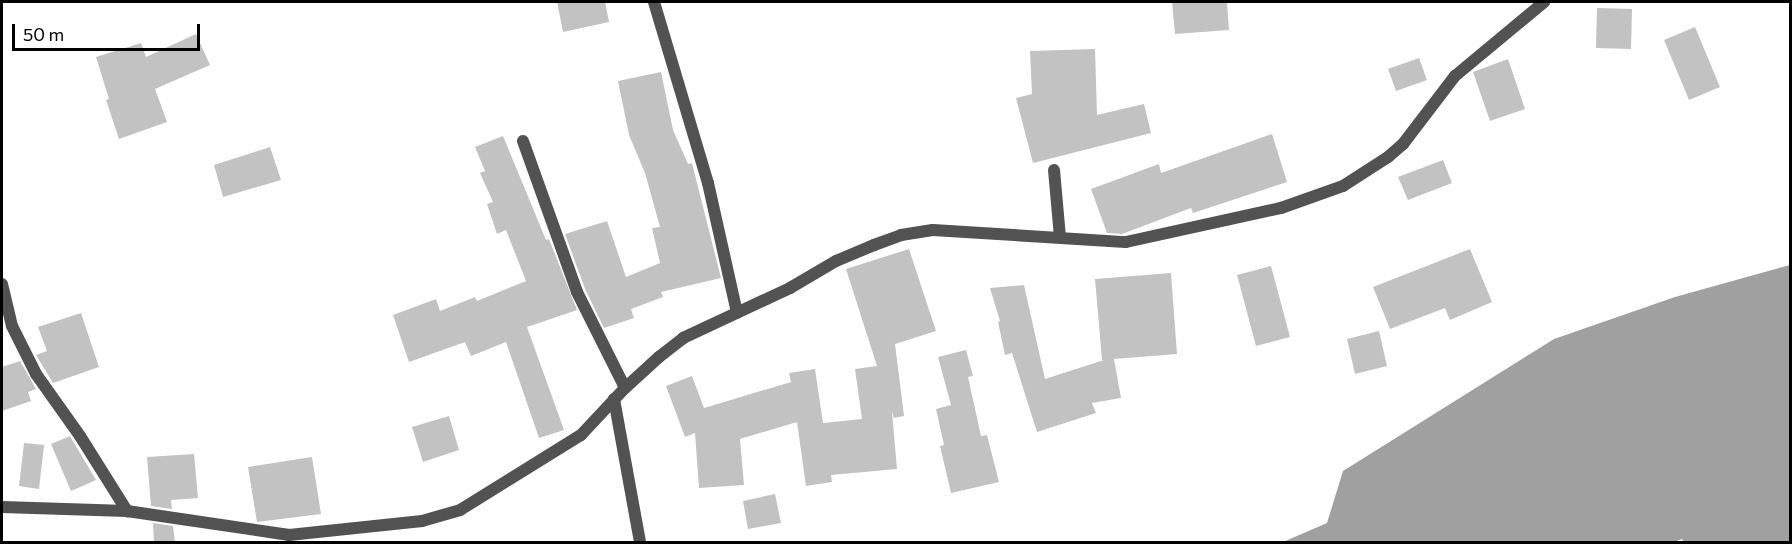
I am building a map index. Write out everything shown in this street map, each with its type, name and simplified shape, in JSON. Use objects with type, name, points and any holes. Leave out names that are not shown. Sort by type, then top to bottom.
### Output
[{"type":"street","points":[[654,2],[708,183],[737,313]]},
{"type":"street","points":[[2,507],[127,511],[290,539],[422,521],[460,510],[581,435],[625,388],[683,338],[790,288],[836,261],[901,236],[933,230],[1126,242],[1281,208],[1343,186],[1388,157],[1403,144],[1455,76],[1544,2]]},
{"type":"street","points":[[523,141],[577,292],[625,388]]},
{"type":"street","points":[[1054,170],[1060,237]]},
{"type":"street","points":[[2,284],[12,326],[36,374],[80,436],[127,511]]},
{"type":"street","points":[[614,399],[640,543]]},
{"type":"shaded area","points":[[1790,265],[1789,542],[1684,542],[1682,539],[1674,542],[1283,542],[1327,523],[1343,471],[1554,339],[1675,297]]},
{"type":"building","points":[[557,2],[605,2],[609,22],[563,32]]},
{"type":"building","points":[[1172,2],[1227,2],[1229,30],[1175,34]]},
{"type":"building","points":[[1597,8],[1632,9],[1631,49],[1596,48]]},
{"type":"building","points":[[1695,27],[1720,87],[1689,100],[1664,40]]},
{"type":"building","points":[[196,34],[210,65],[155,89],[167,122],[119,139],[106,100],[109,99],[96,57],[141,43],[146,57]]},
{"type":"building","points":[[1095,49],[1097,115],[1144,104],[1151,133],[1033,163],[1016,98],[1032,94],[1030,51]]},
{"type":"building","points":[[1419,58],[1427,80],[1396,91],[1388,69]]},
{"type":"building","points":[[1508,59],[1525,109],[1490,121],[1473,72]]},
{"type":"building","points":[[661,72],[673,130],[688,164],[692,163],[721,278],[661,292],[663,297],[631,309],[634,318],[604,328],[585,289],[565,234],[607,221],[626,277],[660,263],[652,228],[660,227],[645,173],[629,135],[618,81]]},
{"type":"building","points":[[1272,134],[1287,182],[1193,213],[1191,208],[1122,234],[1107,233],[1091,189],[1159,164],[1161,173]]},
{"type":"building","points":[[503,136],[546,240],[549,239],[577,310],[527,327],[564,430],[539,438],[506,342],[471,356],[465,342],[409,362],[393,315],[436,299],[440,311],[475,297],[477,301],[526,281],[506,230],[497,234],[487,204],[493,202],[480,173],[485,171],[475,147]]},
{"type":"building","points":[[270,147],[281,180],[223,197],[214,165]]},
{"type":"building","points":[[1443,160],[1452,183],[1408,200],[1398,177]]},
{"type":"building","points":[[909,249],[936,331],[895,344],[904,416],[894,418],[892,412],[897,469],[831,475],[832,482],[806,486],[797,422],[740,439],[744,485],[699,488],[695,433],[685,437],[666,386],[692,376],[704,408],[791,382],[789,373],[815,369],[823,423],[862,419],[855,369],[877,366],[846,269]]},
{"type":"building","points":[[1470,249],[1492,302],[1450,320],[1445,308],[1390,329],[1373,287]]},
{"type":"building","points":[[1271,266],[1290,337],[1256,346],[1237,275]]},
{"type":"building","points":[[1171,273],[1177,354],[1114,359],[1121,398],[1092,403],[1096,413],[1037,432],[1012,353],[1005,355],[998,322],[1000,321],[990,288],[1024,285],[1045,379],[1104,360],[1102,360],[1095,279]]},
{"type":"building","points":[[81,313],[99,367],[53,383],[36,355],[47,351],[38,327]]},
{"type":"building","points":[[1379,331],[1387,366],[1355,374],[1347,339]]},
{"type":"building","points":[[966,350],[973,376],[968,377],[981,436],[987,435],[999,482],[951,493],[940,446],[944,445],[936,409],[951,405],[938,357]]},
{"type":"building","points":[[20,361],[36,389],[28,392],[31,401],[2,411],[2,367]]},
{"type":"building","points":[[449,416],[459,450],[423,462],[412,427]]},
{"type":"building","points":[[70,436],[96,480],[71,491],[51,444]]},
{"type":"building","points":[[24,443],[44,445],[39,489],[19,486]]},
{"type":"building","points":[[194,454],[198,498],[171,500],[172,509],[151,506],[147,457]]},
{"type":"building","points":[[312,457],[321,514],[257,522],[248,467]]},
{"type":"building","points":[[775,494],[781,523],[748,529],[743,501]]},
{"type":"building","points":[[153,523],[173,526],[175,543],[154,543]]}]
